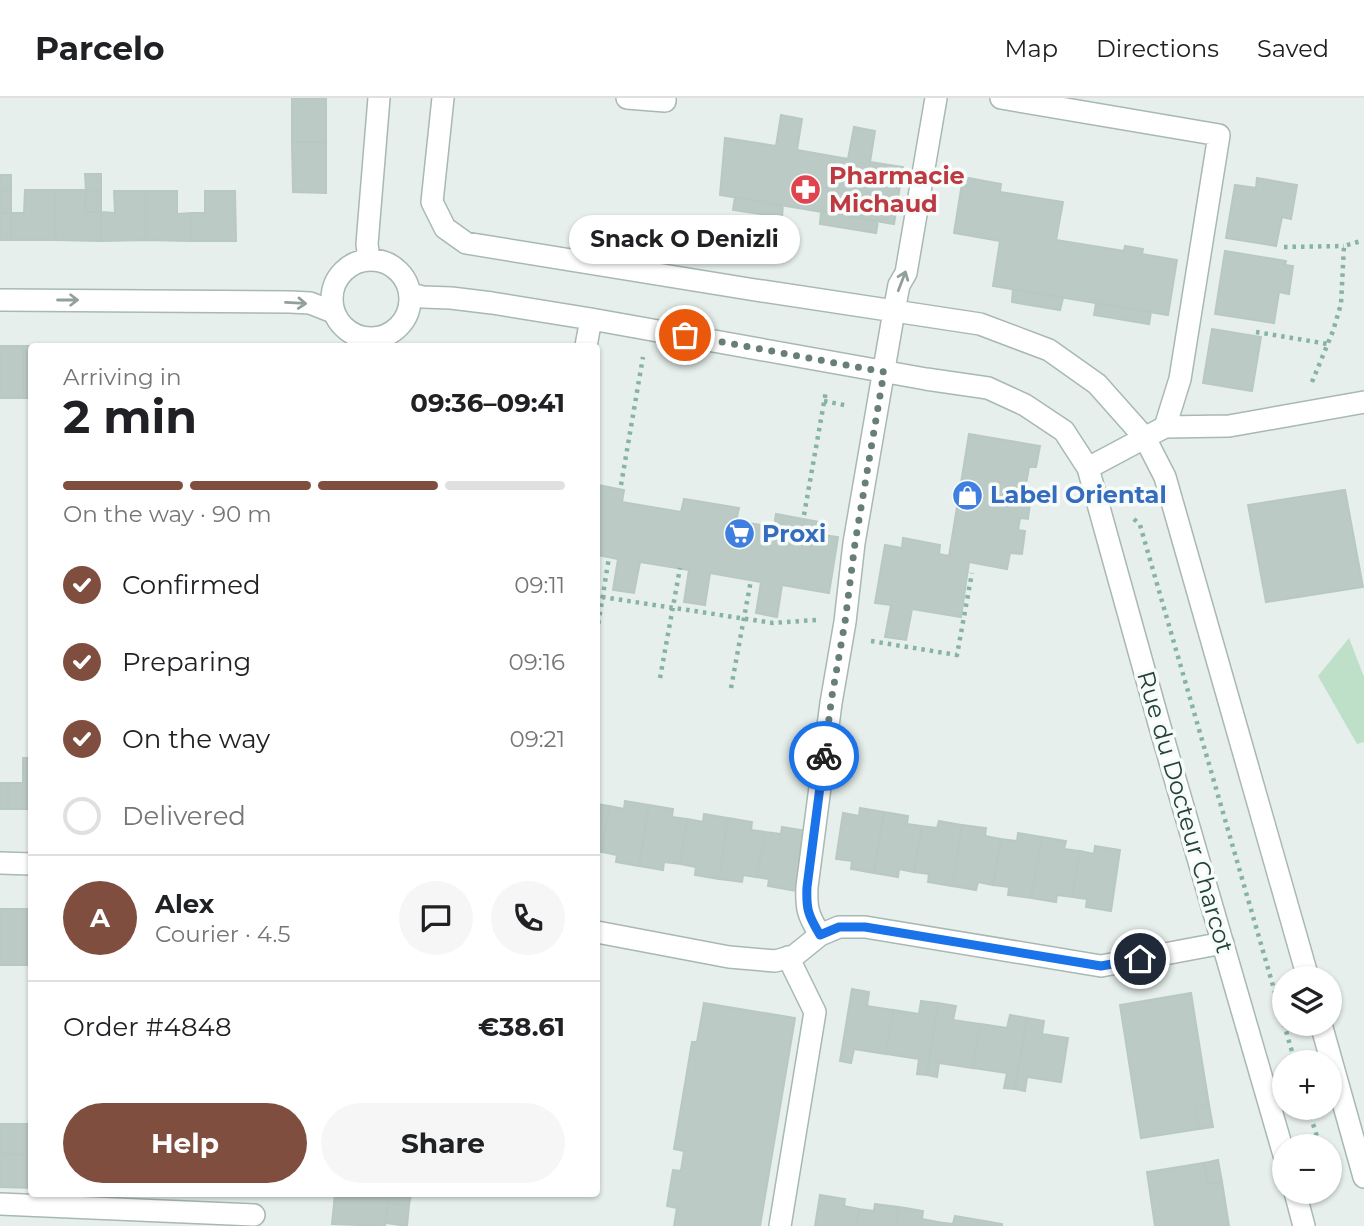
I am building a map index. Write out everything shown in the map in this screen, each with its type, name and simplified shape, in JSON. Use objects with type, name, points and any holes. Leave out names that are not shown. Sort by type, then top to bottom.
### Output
[{"type":"street","points":[[369,259],[367,244],[379,98]]},
{"type":"street","points":[[443,98],[432,202],[445,228],[466,243],[980,324],[1049,350],[1097,384],[1145,438],[1166,477],[1305,966]]},
{"type":"street","points":[[627,98],[665,101],[665,98]]},
{"type":"street","points":[[820,935],[806,907],[831,703],[894,311],[899,285],[906,272],[936,98]]},
{"type":"street","points":[[1001,98],[1219,135],[1180,379],[1165,427]]},
{"type":"street","points":[[369,259],[392,265],[407,283],[410,295],[405,319],[397,329],[374,342],[349,332],[339,323],[333,312],[331,299],[332,288],[338,276],[346,268],[369,259]]},
{"type":"street","name":"Rue du Docteur Charcot","points":[[410,295],[492,303],[591,318],[884,372],[988,388],[1025,405],[1064,431],[1088,468],[1134,639],[1278,1134]]},
{"type":"street","points":[[0,300],[290,302],[310,303],[333,312]]},
{"type":"street","points":[[587,343],[591,318]]},
{"type":"street","points":[[1088,468],[1165,427],[1229,426],[1364,402]]},
{"type":"street","points":[[0,863],[28,863]]},
{"type":"street","points":[[600,933],[729,957],[775,961],[794,956],[820,935],[839,927],[865,927],[1101,966],[1223,943]]},
{"type":"street","points":[[780,1226],[815,1012],[788,957]]},
{"type":"street","points":[[1324,1036],[1364,1177]]},
{"type":"street","points":[[0,1204],[158,1202],[253,1220],[256,1197]]},
{"type":"street","points":[[1298,1204],[1304,1226]]},
{"type":"path","points":[[1284,247],[1344,246],[1361,241]]},
{"type":"path","points":[[1302,413],[1316,369],[1333,331],[1340,304],[1344,246]]},
{"type":"path","points":[[621,485],[648,329]]},
{"type":"path","points":[[1256,332],[1328,344]]},
{"type":"path","points":[[804,515],[830,362]]},
{"type":"path","points":[[1132,517],[1140,525],[1292,1050]]},
{"type":"path","points":[[600,611],[609,557]]},
{"type":"path","points":[[660,678],[680,568]]},
{"type":"path","points":[[602,597],[774,623],[822,620],[844,629],[957,655],[972,573]]},
{"type":"path","points":[[731,688],[751,580]]},
{"type":"green space","points":[[1349,638],[1364,677],[1364,742],[1357,744],[1318,676]]},
{"type":"building","points":[[292,98],[326,98],[326,142],[292,142]]},
{"type":"building","points":[[781,115],[802,119],[797,150],[848,159],[854,127],[875,131],[870,162],[903,167],[894,224],[720,195],[725,138],[776,146]]},
{"type":"building","points":[[292,142],[326,142],[326,193],[293,192]]},
{"type":"building","points":[[85,174],[101,174],[101,191],[86,190]]},
{"type":"building","points":[[0,175],[11,175],[11,190],[0,190]]},
{"type":"building","points":[[963,177],[1001,184],[1000,192],[1063,202],[1056,240],[1124,251],[1125,246],[1143,249],[1142,254],[1177,260],[1168,315],[993,286],[1000,241],[954,233]]},
{"type":"building","points":[[1257,178],[1297,185],[1291,219],[1282,217],[1276,246],[1226,238],[1235,185],[1256,188]]},
{"type":"building","points":[[0,190],[11,190],[11,213],[0,213]]},
{"type":"building","points":[[25,190],[55,190],[56,240],[11,240],[11,213],[24,213]]},
{"type":"building","points":[[55,190],[86,190],[85,212],[101,212],[101,241],[56,240]]},
{"type":"building","points":[[86,190],[101,191],[101,212],[85,212]]},
{"type":"building","points":[[114,191],[146,191],[146,240],[101,241],[101,212],[115,213]]},
{"type":"building","points":[[146,191],[177,191],[177,214],[191,213],[191,241],[146,240]]},
{"type":"building","points":[[205,191],[235,191],[236,241],[191,241],[191,213],[205,213]]},
{"type":"building","points":[[735,197],[783,205],[782,217],[733,210]]},
{"type":"building","points":[[821,211],[878,221],[876,233],[820,224]]},
{"type":"building","points":[[0,213],[11,213],[11,240],[0,240]]},
{"type":"building","points":[[1225,251],[1286,261],[1285,265],[1293,266],[1289,294],[1279,292],[1274,323],[1215,314]]},
{"type":"building","points":[[1013,289],[1063,298],[1060,310],[1012,302]]},
{"type":"building","points":[[1096,303],[1151,312],[1149,324],[1094,315]]},
{"type":"building","points":[[1212,329],[1261,337],[1252,391],[1203,383]]},
{"type":"building","points":[[0,346],[23,346],[23,398],[0,398]]},
{"type":"building","points":[[23,346],[28,346],[28,398],[23,398]]},
{"type":"building","points":[[969,434],[1040,446],[1036,467],[1029,467],[1026,484],[1021,483],[1020,493],[1031,495],[1028,519],[1020,518],[1018,530],[1025,531],[1022,554],[1010,553],[1007,569],[969,562],[961,617],[912,609],[906,640],[885,637],[891,605],[875,603],[885,545],[902,548],[903,538],[940,545],[939,554],[949,556]]},
{"type":"building","points":[[600,485],[624,490],[622,502],[681,512],[684,499],[739,508],[736,521],[774,527],[776,514],[825,523],[823,535],[838,537],[829,593],[782,585],[777,617],[756,613],[761,582],[710,573],[705,605],[684,602],[689,570],[640,562],[634,593],[613,590],[618,559],[600,556]]},
{"type":"building","points":[[1345,490],[1363,587],[1266,602],[1248,505]]},
{"type":"building","points":[[23,758],[28,758],[28,809],[8,809],[8,783],[23,783]]},
{"type":"building","points":[[0,783],[8,783],[8,809],[0,809]]},
{"type":"building","points":[[625,801],[649,805],[639,866],[616,862],[617,855],[602,852],[609,806],[624,809]]},
{"type":"building","points":[[600,804],[609,806],[600,852]]},
{"type":"building","points":[[649,805],[673,809],[672,817],[687,819],[680,864],[664,862],[663,870],[639,866]]},
{"type":"building","points":[[860,808],[884,812],[874,873],[851,869],[852,861],[836,859],[843,813],[859,816]]},
{"type":"building","points":[[884,812],[908,816],[907,824],[922,826],[914,872],[899,869],[898,877],[874,873]]},
{"type":"building","points":[[704,814],[728,818],[719,879],[695,875],[696,867],[680,864],[687,819],[703,822]]},
{"type":"building","points":[[728,818],[752,822],[751,830],[766,832],[756,877],[743,875],[742,882],[719,879]]},
{"type":"building","points":[[939,821],[962,825],[952,886],[928,882],[929,874],[914,872],[922,826],[937,828]]},
{"type":"building","points":[[962,825],[986,828],[985,836],[1001,839],[993,885],[978,882],[976,890],[952,886]]},
{"type":"building","points":[[782,827],[807,831],[797,891],[768,886],[769,879],[756,877],[766,832],[781,834]]},
{"type":"building","points":[[1018,833],[1042,837],[1031,898],[1008,895],[1009,887],[993,885],[1001,839],[1017,841]]},
{"type":"building","points":[[1042,837],[1066,841],[1064,849],[1080,851],[1072,897],[1057,895],[1056,902],[1031,898]]},
{"type":"building","points":[[1095,846],[1120,850],[1111,911],[1086,907],[1087,899],[1072,897],[1080,851],[1094,854]]},
{"type":"building","points":[[0,909],[28,909],[28,965],[0,965]]},
{"type":"building","points":[[852,989],[869,992],[867,1006],[893,1010],[886,1054],[854,1049],[851,1063],[840,1061]]},
{"type":"building","points":[[1191,993],[1209,1105],[1195,1107],[1199,1129],[1141,1138],[1120,1005]]},
{"type":"building","points":[[921,1001],[938,1003],[927,1075],[917,1074],[919,1059],[886,1054],[893,1010],[919,1014]]},
{"type":"building","points":[[704,1003],[795,1018],[760,1226],[674,1226],[677,1208],[667,1206],[673,1170],[681,1171],[684,1151],[674,1149],[692,1042],[697,1042]]},
{"type":"building","points":[[938,1003],[956,1006],[953,1020],[980,1024],[973,1068],[939,1063],[937,1077],[927,1075]]},
{"type":"building","points":[[1010,1015],[1027,1018],[1015,1089],[1004,1088],[1007,1073],[973,1068],[980,1024],[1007,1028]]},
{"type":"building","points":[[1027,1018],[1044,1021],[1042,1034],[1068,1038],[1061,1082],[1027,1077],[1025,1091],[1015,1089]]},
{"type":"building","points":[[1209,1105],[1213,1127],[1199,1129],[1195,1107]]},
{"type":"building","points":[[0,1124],[28,1124],[28,1155],[0,1154]]},
{"type":"building","points":[[0,1154],[28,1155],[28,1188],[0,1187]]},
{"type":"building","points":[[1218,1160],[1222,1182],[1208,1184],[1204,1163]]},
{"type":"building","points":[[1204,1163],[1208,1184],[1222,1182],[1229,1226],[1155,1226],[1147,1172]]},
{"type":"building","points":[[820,1195],[845,1199],[844,1206],[859,1209],[856,1226],[815,1226]]},
{"type":"building","points":[[335,1197],[389,1197],[385,1226],[332,1224]]},
{"type":"building","points":[[389,1197],[410,1197],[409,1205],[388,1204]]},
{"type":"building","points":[[388,1204],[409,1205],[407,1226],[386,1223]]},
{"type":"building","points":[[875,1204],[899,1207],[896,1226],[856,1226],[859,1209],[874,1211]]},
{"type":"building","points":[[899,1207],[923,1211],[922,1219],[938,1222],[937,1226],[896,1226]]},
{"type":"building","points":[[955,1216],[979,1220],[978,1226],[937,1226],[938,1222],[953,1224]]},
{"type":"building","points":[[979,1220],[1002,1224],[1002,1226],[978,1226]]},
{"type":"way so far","points":[[685,335],[884,372],[855,543],[824,756]]},
{"type":"place","name":"Pharmacie Michaud","points":[[806,190]]},
{"type":"place","name":"Snack O Denizli","points":[[685,335]]},
{"type":"place","name":"Label Oriental","points":[[967,495]]},
{"type":"place","name":"Proxi","points":[[739,534]]},
{"type":"route","points":[[824,756],[806,907],[820,935],[839,927],[865,927],[1101,966],[1140,959]]}]
